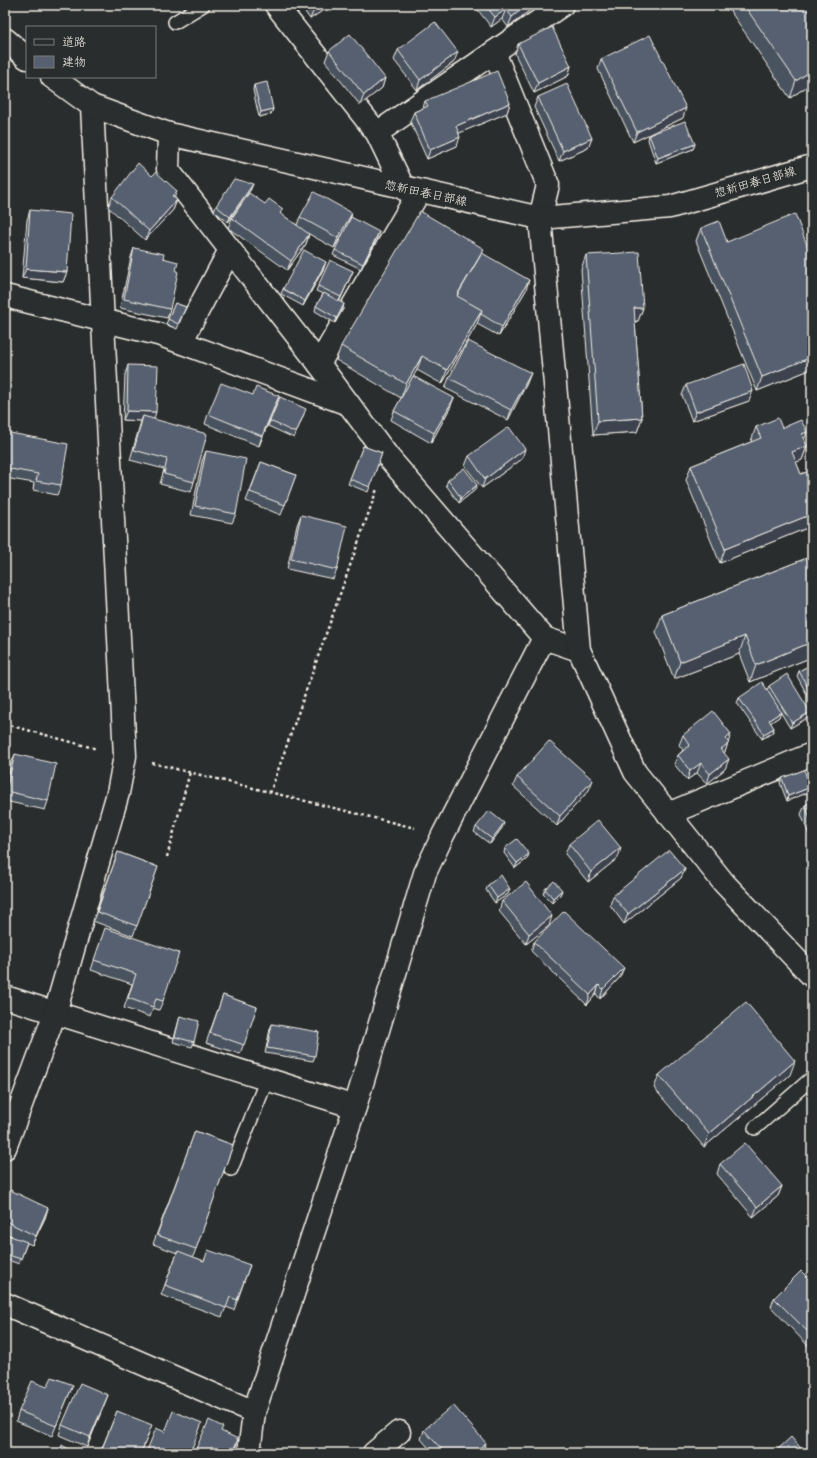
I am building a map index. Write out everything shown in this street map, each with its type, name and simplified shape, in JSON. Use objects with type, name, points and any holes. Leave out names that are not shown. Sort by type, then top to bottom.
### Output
[{"type":"street","points":[[276,5],[377,133],[412,190],[319,364]]},
{"type":"street","points":[[377,133],[562,5]]},
{"type":"street","points":[[5,39],[26,57]]},
{"type":"street","points":[[494,52],[548,185],[540,218],[579,650],[635,772],[724,883],[812,976]]},
{"type":"street","name":"惣新田春日部線","points":[[53,78],[92,106],[169,134],[540,218],[670,207],[812,166]]},
{"type":"street","points":[[5,1148],[56,1013],[118,794],[125,756],[92,106]]},
{"type":"street","points":[[169,134],[168,170],[319,364],[389,458],[544,638],[579,650]]},
{"type":"street","points":[[181,342],[230,250]]},
{"type":"street","points":[[5,296],[158,334],[348,404]]},
{"type":"street","points":[[249,1453],[254,1412],[355,1106],[425,872],[442,835],[544,638]]},
{"type":"street","points":[[668,814],[812,754]]},
{"type":"street","points":[[5,997],[355,1106]]},
{"type":"street","points":[[5,1304],[254,1412]]},
{"type":"street","points":[[374,1453],[399,1432]]},
{"type":"lane","points":[[175,22],[203,5]]},
{"type":"lane","points":[[754,1128],[812,1078]]},
{"type":"lane","points":[[231,1170],[267,1079]]},
{"type":"path","points":[[270,792],[389,458]]},
{"type":"path","points":[[5,724],[125,756],[442,835]]},
{"type":"path","points":[[166,856],[190,772]]},
{"type":"building","points":[[310,5],[321,5],[314,10]]},
{"type":"building","points":[[485,5],[527,5],[512,17],[506,9],[495,17]]},
{"type":"building","points":[[744,5],[812,5],[812,70],[796,81]]},
{"type":"building","points":[[435,22],[458,52],[420,80],[398,50]]},
{"type":"building","points":[[552,27],[571,66],[538,83],[518,44]]},
{"type":"building","points":[[350,34],[385,78],[364,95],[329,51]]},
{"type":"building","points":[[650,35],[686,108],[637,132],[601,59]]},
{"type":"building","points":[[497,71],[510,103],[456,126],[460,137],[430,150],[414,112],[428,106],[425,101]]},
{"type":"building","points":[[267,82],[273,109],[261,112],[254,85]]},
{"type":"building","points":[[567,84],[592,138],[563,151],[538,97]]},
{"type":"building","points":[[685,121],[695,144],[658,158],[649,135]]},
{"type":"building","points":[[138,163],[152,176],[156,172],[177,191],[172,196],[177,200],[149,231],[112,197]]},
{"type":"building","points":[[234,179],[253,184],[230,217],[216,206]]},
{"type":"building","points":[[314,192],[352,213],[338,238],[300,217]]},
{"type":"building","points":[[249,193],[265,204],[269,199],[283,209],[280,213],[309,234],[291,261],[232,218]]},
{"type":"building","points":[[30,210],[71,214],[67,272],[26,269]]},
{"type":"building","points":[[420,211],[484,249],[457,295],[482,310],[447,370],[422,356],[406,384],[341,346]]},
{"type":"building","points":[[795,214],[812,258],[812,357],[762,377],[701,228],[719,221],[727,242]]},
{"type":"building","points":[[351,217],[379,232],[363,264],[335,250]]},
{"type":"building","points":[[134,248],[164,254],[163,258],[178,262],[176,271],[178,272],[170,309],[124,299]]},
{"type":"building","points":[[304,250],[326,262],[305,301],[283,289]]},
{"type":"building","points":[[639,252],[643,308],[634,308],[642,418],[598,421],[586,255]]},
{"type":"building","points":[[482,253],[529,280],[502,327],[481,314],[482,310],[457,296]]},
{"type":"building","points":[[330,260],[353,271],[341,297],[318,286]]},
{"type":"building","points":[[324,293],[344,304],[337,318],[316,306]]},
{"type":"building","points":[[175,303],[186,307],[178,324],[168,319]]},
{"type":"building","points":[[468,341],[531,373],[511,410],[449,378]]},
{"type":"building","points":[[744,364],[753,391],[696,412],[686,385]]},
{"type":"building","points":[[128,365],[158,366],[156,412],[127,411]]},
{"type":"building","points":[[413,376],[454,398],[434,433],[394,411]]},
{"type":"building","points":[[221,383],[253,395],[256,387],[279,396],[262,436],[208,414]]},
{"type":"building","points":[[280,397],[306,409],[296,433],[270,421]]},
{"type":"building","points":[[143,416],[207,434],[194,482],[164,474],[167,459],[134,450]]},
{"type":"building","points":[[778,418],[782,428],[801,420],[807,432],[802,434],[807,446],[792,452],[801,474],[812,470],[812,514],[725,549],[691,466],[761,438],[756,427]]},
{"type":"building","points":[[509,427],[525,449],[485,479],[469,456]]},
{"type":"building","points":[[5,432],[68,444],[61,485],[36,481],[38,474],[5,468]]},
{"type":"building","points":[[363,446],[382,453],[370,487],[350,479]]},
{"type":"building","points":[[206,451],[246,459],[236,514],[195,506]]},
{"type":"building","points":[[261,462],[296,475],[285,505],[250,492]]},
{"type":"building","points":[[464,468],[477,485],[461,498],[448,480]]},
{"type":"building","points":[[301,515],[347,526],[337,570],[291,559]]},
{"type":"building","points":[[812,556],[812,642],[756,665],[745,636],[680,662],[662,615]]},
{"type":"building","points":[[812,664],[812,695],[799,671]]},
{"type":"building","points":[[787,674],[810,712],[792,723],[769,686]]},
{"type":"building","points":[[762,682],[781,712],[769,720],[774,728],[764,734],[739,698]]},
{"type":"building","points":[[713,711],[731,734],[726,739],[729,743],[721,749],[729,759],[710,774],[701,763],[690,771],[678,755],[690,745],[683,735]]},
{"type":"building","points":[[549,741],[593,780],[560,816],[517,777]]},
{"type":"building","points":[[15,754],[56,764],[48,801],[6,791]]},
{"type":"building","points":[[804,770],[811,787],[788,796],[782,778]]},
{"type":"building","points":[[812,802],[812,823],[805,805]]},
{"type":"building","points":[[489,811],[504,823],[492,839],[476,827]]},
{"type":"building","points":[[598,820],[621,848],[591,872],[569,844]]},
{"type":"building","points":[[517,839],[529,854],[517,863],[505,848]]},
{"type":"building","points":[[669,850],[685,869],[628,914],[613,896]]},
{"type":"building","points":[[118,852],[158,867],[137,926],[97,912]]},
{"type":"building","points":[[501,875],[510,889],[497,898],[488,885]]},
{"type":"building","points":[[554,881],[562,890],[553,898],[545,889]]},
{"type":"building","points":[[526,882],[552,916],[529,934],[502,901]]},
{"type":"building","points":[[564,911],[624,968],[603,989],[599,985],[590,995],[534,942]]},
{"type":"building","points":[[105,928],[179,953],[163,1001],[156,999],[153,1007],[128,998],[136,974],[94,960]]},
{"type":"building","points":[[223,995],[257,1007],[244,1045],[210,1033]]},
{"type":"building","points":[[746,1002],[795,1061],[709,1134],[659,1075]]},
{"type":"building","points":[[180,1016],[199,1021],[194,1042],[175,1037]]},
{"type":"building","points":[[272,1024],[319,1032],[315,1056],[267,1048]]},
{"type":"building","points":[[195,1131],[233,1145],[196,1249],[157,1235]]},
{"type":"building","points":[[745,1143],[782,1186],[757,1207],[720,1164]]},
{"type":"building","points":[[10,1190],[48,1208],[36,1236],[5,1221],[5,1200]]},
{"type":"building","points":[[5,1234],[27,1242],[21,1259],[5,1254]]},
{"type":"building","points":[[208,1250],[250,1265],[237,1300],[230,1297],[226,1308],[165,1285],[178,1251],[204,1261]]},
{"type":"building","points":[[801,1271],[812,1282],[812,1336],[774,1298]]},
{"type":"building","points":[[52,1377],[73,1385],[56,1426],[19,1411],[32,1381],[47,1387]]},
{"type":"building","points":[[80,1383],[108,1395],[90,1437],[62,1425]]},
{"type":"building","points":[[453,1405],[486,1443],[474,1453],[445,1453],[424,1430]]},
{"type":"building","points":[[117,1411],[152,1425],[141,1453],[112,1453],[102,1449]]},
{"type":"building","points":[[173,1411],[202,1423],[190,1453],[146,1453],[156,1428],[165,1432]]},
{"type":"building","points":[[209,1420],[223,1427],[221,1431],[238,1439],[232,1453],[194,1453]]},
{"type":"building","points":[[791,1437],[805,1453],[774,1453]]},
{"type":"building","points":[[62,1445],[70,1450],[68,1453],[59,1453]]}]
